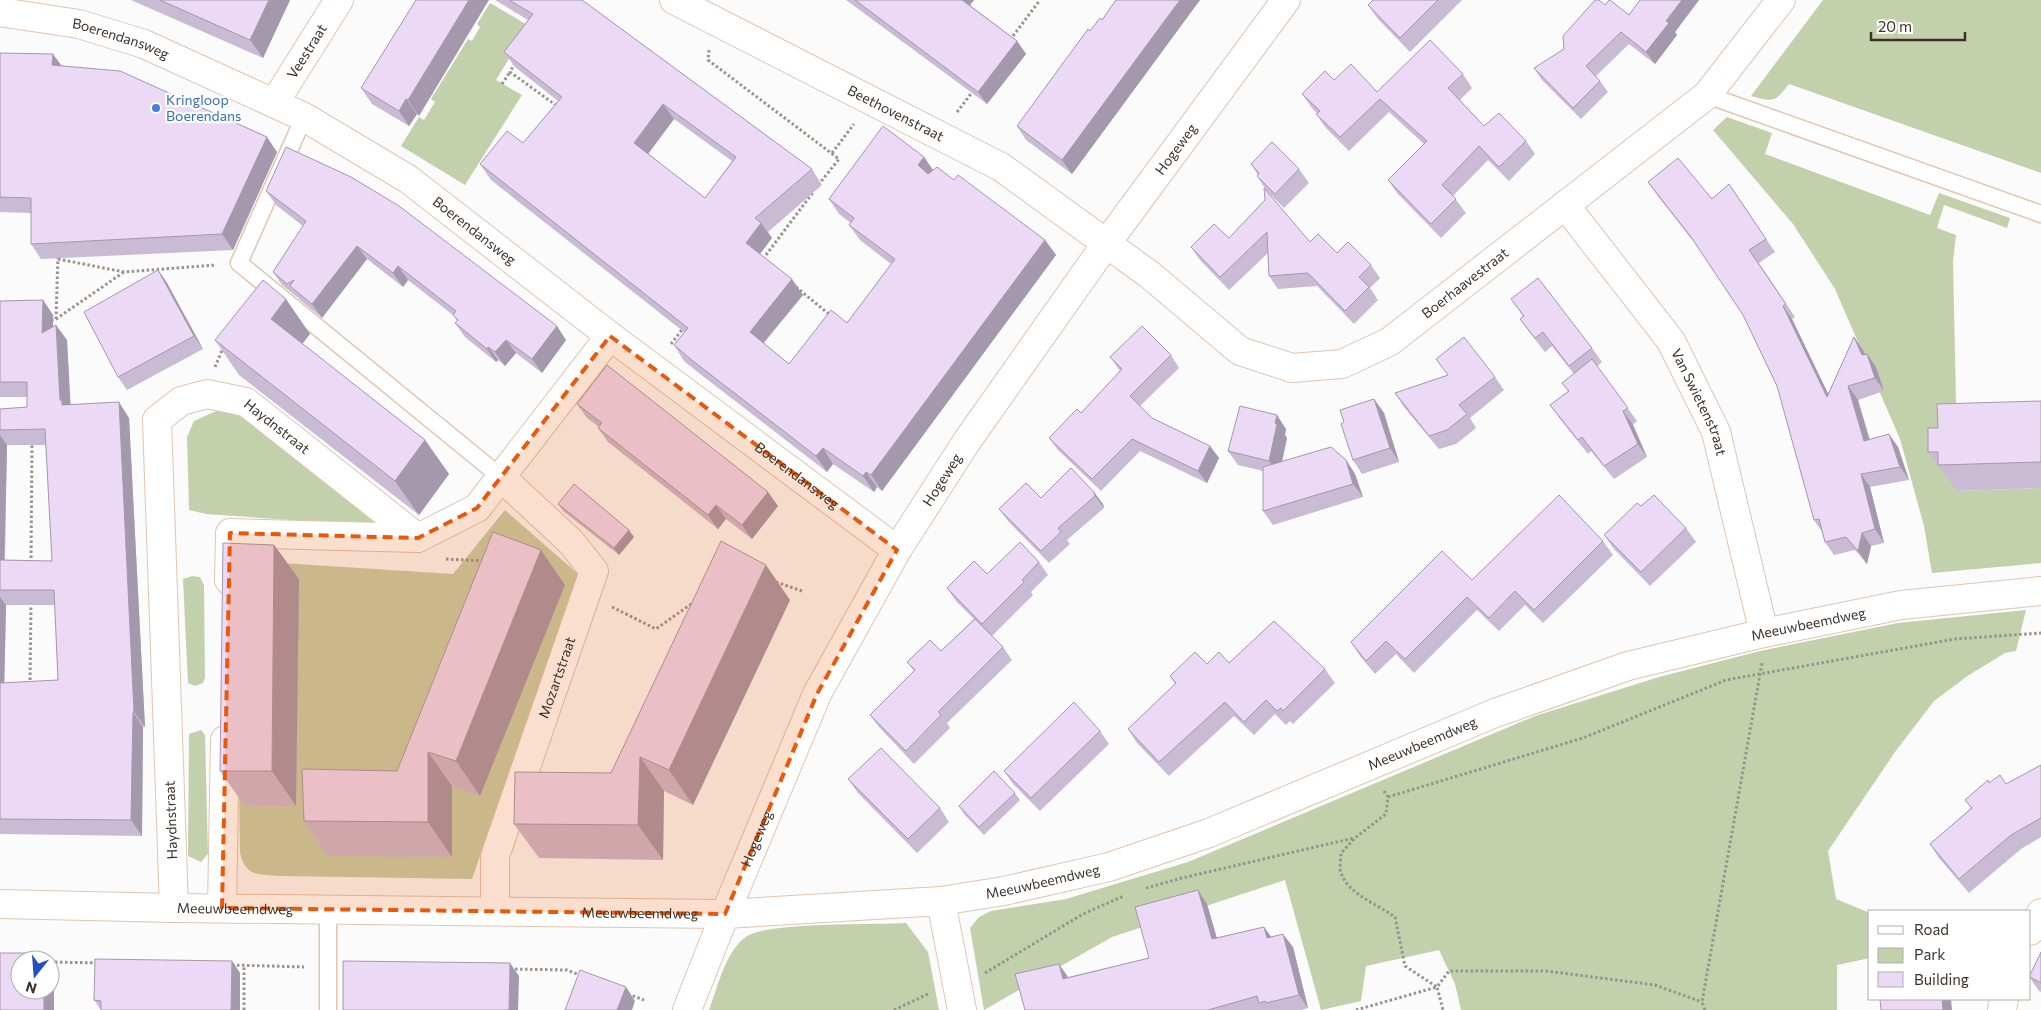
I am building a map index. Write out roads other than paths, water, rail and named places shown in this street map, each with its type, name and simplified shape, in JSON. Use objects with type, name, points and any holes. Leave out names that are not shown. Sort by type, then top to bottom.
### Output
[{"type":"street","name":"Veestraat","points":[[275,102],[339,0]]},
{"type":"street","name":"Beethovenstraat","points":[[674,0],[1001,167],[1106,244]]},
{"type":"street","name":"Hogeweg","points":[[687,1010],[817,694],[897,550],[968,441],[1106,244],[1286,0]]},
{"type":"street","name":"Boerhaavestraat","points":[[1106,244],[1150,275],[1240,351],[1292,368],[1342,364],[1389,342],[1707,95],[1781,0]]},
{"type":"street","name":"Boerendansweg","points":[[0,12],[79,24],[144,44],[275,102],[304,117],[408,179],[652,368],[897,550]]},
{"type":"street","name":"Van Swietenstraat","points":[[1565,205],[1671,341],[1716,432],[1764,633]]},
{"type":"street","points":[[228,602],[230,533],[418,538],[477,508],[610,336]]},
{"type":"street","name":"Haydnstraat","points":[[174,908],[157,420],[181,400],[207,394],[246,402],[418,538]]},
{"type":"street","name":"Mozartstraat","points":[[495,911],[495,856],[594,572],[571,542],[502,478]]},
{"type":"street","name":"Meeuwbeemdweg","points":[[0,904],[174,908],[725,914],[941,901],[1004,891],[1109,867],[1209,833],[1495,712],[1628,666],[1764,633],[1901,605],[2041,591]]},
{"type":"street","points":[[222,908],[226,711]]},
{"type":"street","points":[[941,901],[960,997]]},
{"type":"street","points":[[2031,930],[2041,913]]},
{"type":"lane","points":[[1707,95],[2041,214]]},
{"type":"lane","points":[[304,117],[239,263],[502,478]]},
{"type":"lane","points":[[328,909],[328,1010]]},
{"type":"place","name":"Kringloop Boerendans","points":[[156,108]]}]
